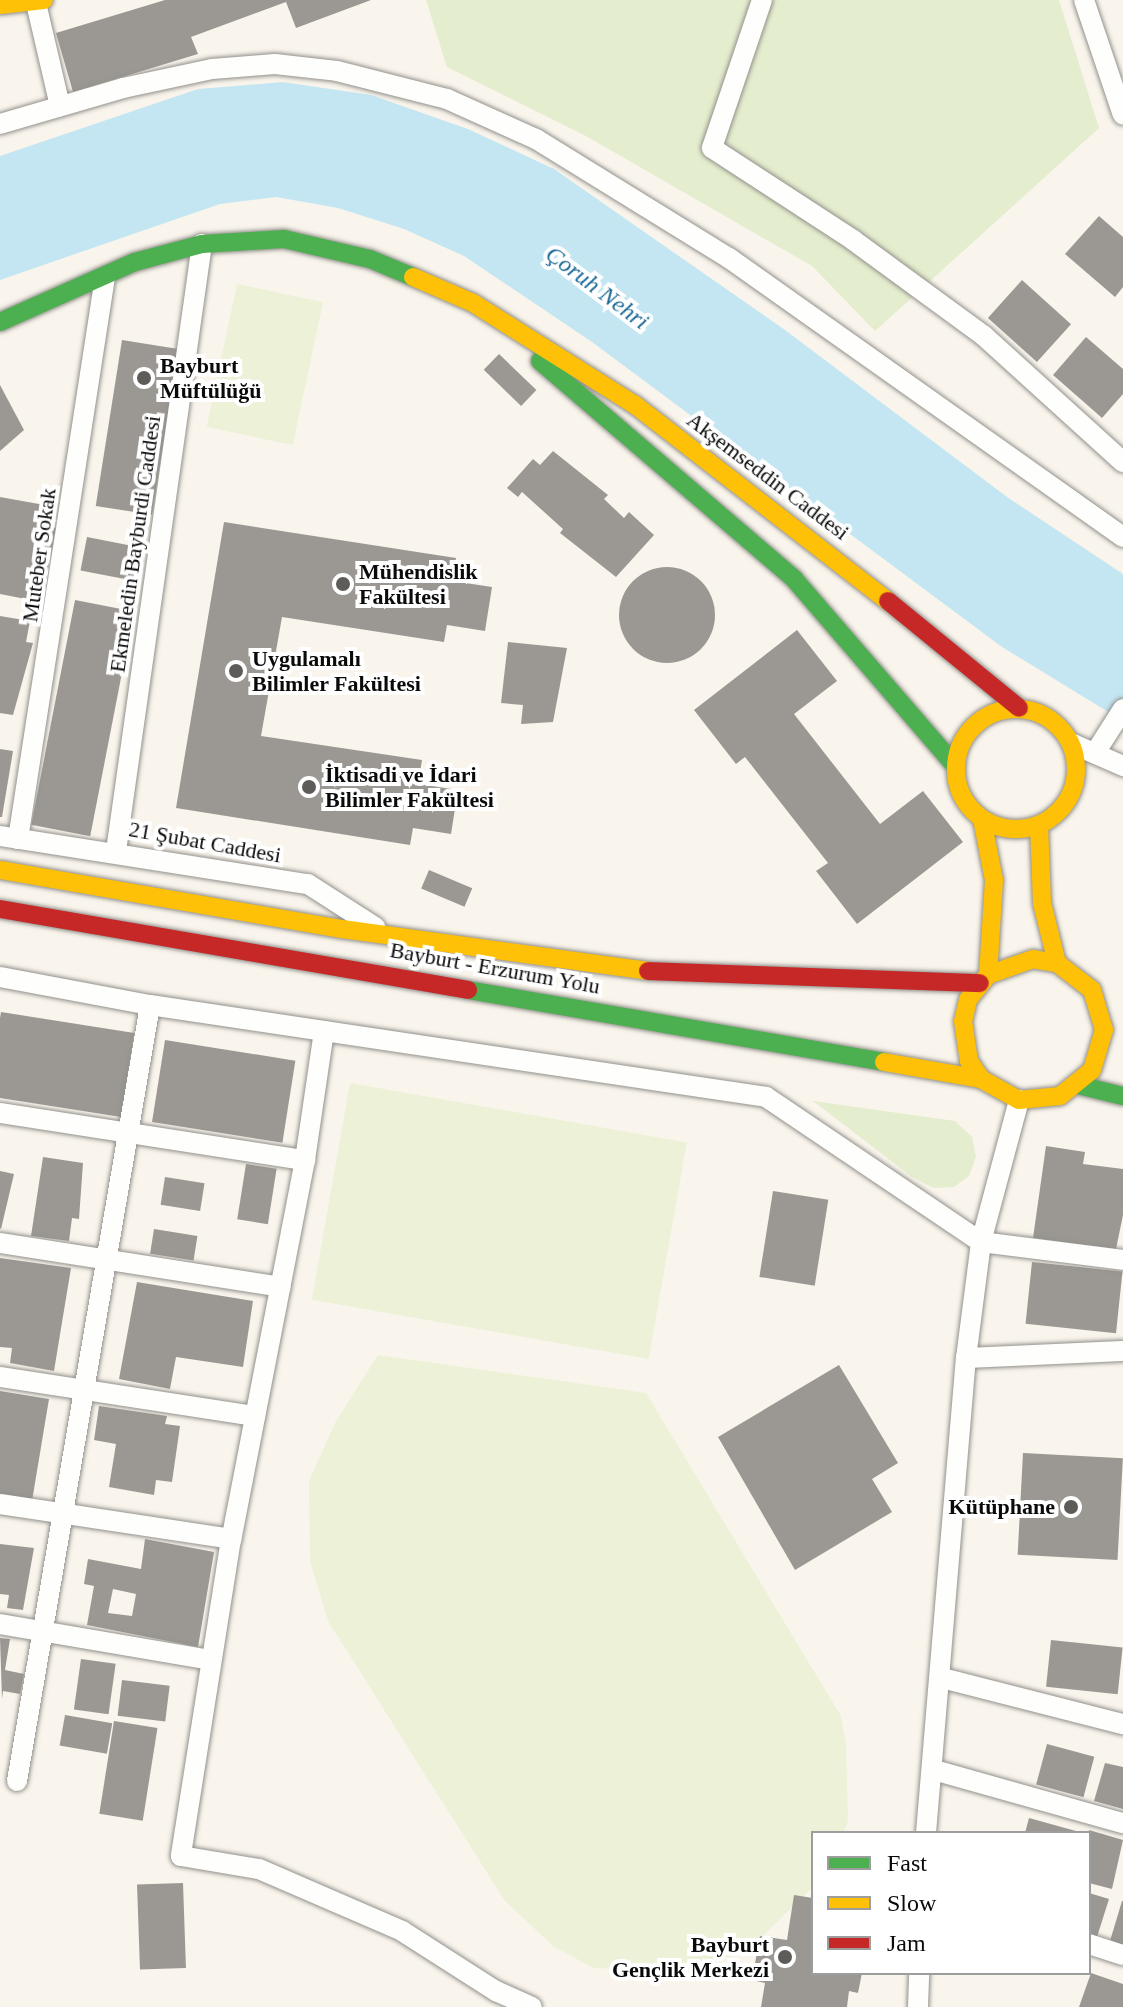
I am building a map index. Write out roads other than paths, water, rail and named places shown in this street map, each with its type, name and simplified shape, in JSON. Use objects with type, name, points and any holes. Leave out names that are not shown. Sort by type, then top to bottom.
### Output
[{"type":"main road","points":[[0,5],[40,2]]},
{"type":"main road","name":"Akşemseddin Caddesi","points":[[0,322],[135,262],[202,244],[284,239],[370,259],[473,303],[635,405],[816,542],[1019,708],[1041,713],[1060,725],[1073,744]]},
{"type":"main road","name":"Akşemseddin Caddesi","points":[[473,303],[794,579],[956,767],[958,787],[982,819],[994,880],[984,979]]},
{"type":"main road","points":[[956,767],[961,744],[975,724],[995,712],[1019,708]]},
{"type":"main road","points":[[982,819],[1000,828],[1039,825],[1059,812],[1073,792],[1078,768],[1073,744]]},
{"type":"main road","points":[[1039,825],[1042,903],[1057,963],[1092,990],[1113,997]]},
{"type":"main road","name":"Bayburt - Erzurum Yolu","points":[[0,870],[389,935],[629,970],[984,979],[1022,961],[1057,963]]},
{"type":"main road","name":"Bayburt - Erzurum Yolu","points":[[0,909],[981,1079],[1019,1100]]},
{"type":"main road","points":[[981,1079],[963,1041],[968,1000],[984,979]]},
{"type":"main road","points":[[1019,1100],[1060,1096],[1078,1085],[1101,1051],[1104,1030],[1092,990]]},
{"type":"main road","points":[[1078,1085],[1123,1096]]},
{"type":"street","points":[[762,0],[712,148],[853,240],[984,336],[1123,462]]},
{"type":"street","points":[[1084,0],[1123,115]]},
{"type":"street","points":[[40,2],[60,106]]},
{"type":"street","points":[[0,124],[212,69],[275,64],[337,71],[472,111],[536,139],[729,258],[1123,537]]},
{"type":"street","name":"Ekmeledin Bayburdi Caddesi","points":[[116,851],[202,244]]},
{"type":"street","name":"Muteber Sokak","points":[[9,838],[105,277]]},
{"type":"street","points":[[1095,753],[1123,709]]},
{"type":"street","points":[[1073,744],[1123,766]]},
{"type":"street","name":"21 Şubat Caddesi","points":[[9,838],[116,851],[308,884],[389,935]]},
{"type":"street","points":[[0,977],[150,1005],[766,1097],[981,1242],[1123,1260]]},
{"type":"street","points":[[17,1781],[109,1261],[150,1005]]},
{"type":"street","points":[[324,1031],[305,1160],[231,1539],[181,1856],[259,1869],[402,1931],[496,1991],[532,2007]]},
{"type":"street","points":[[926,1831],[942,1678],[966,1358],[981,1242],[1019,1100]]},
{"type":"street","points":[[0,1113],[305,1160]]},
{"type":"street","points":[[0,1243],[281,1287]]},
{"type":"street","points":[[966,1358],[1123,1351]]},
{"type":"street","points":[[0,1377],[255,1416]]},
{"type":"street","points":[[0,1504],[231,1539]]},
{"type":"street","points":[[0,1624],[211,1660]]},
{"type":"street","points":[[942,1678],[1123,1724]]},
{"type":"street","points":[[934,1770],[1123,1823]]},
{"type":"street","points":[[1091,1945],[1123,1955]]},
{"type":"street","points":[[918,2007],[919,1975]]},
{"type":"water","name":"Çoruh Nehri","points":[[283,82],[371,95],[468,129],[554,169],[785,330],[1007,497],[1123,574],[1123,721],[1002,647],[592,342],[464,256],[404,229],[338,208],[276,197],[220,204],[0,280],[0,156],[198,89]]},
{"type":"place","name":"Bayburt Müftülüğü","points":[[144,378]]},
{"type":"place","name":"Mühendislik Fakültesi","points":[[343,584]]},
{"type":"place","name":"Uygulamalı Bilimler Fakültesi","points":[[236,671]]},
{"type":"place","name":"İktisadi ve İdari Bilimler Fakültesi","points":[[309,787]]},
{"type":"place","name":"Kütüphane","points":[[1071,1507]]},
{"type":"place","name":"Bayburt Gençlik Merkezi","points":[[785,1957]]}]
